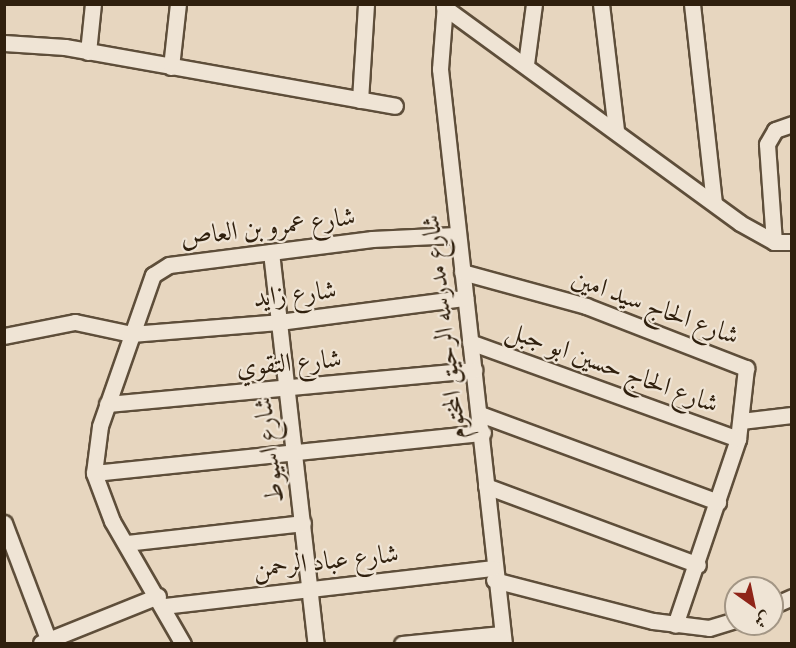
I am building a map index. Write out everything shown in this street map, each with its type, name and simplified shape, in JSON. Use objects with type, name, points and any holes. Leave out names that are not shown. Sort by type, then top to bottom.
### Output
[{"type":"street","points":[[88,51],[93,4]]},
{"type":"street","points":[[171,68],[178,4]]},
{"type":"street","points":[[360,100],[366,4]]},
{"type":"street","points":[[526,64],[534,4]]},
{"type":"street","points":[[601,4],[616,130]]},
{"type":"street","points":[[692,4],[714,202]]},
{"type":"street","points":[[445,6],[714,202],[774,242],[792,242]]},
{"type":"street","name":"شارع مدرسه الرحيق المختوم","points":[[445,6],[440,69],[456,235],[483,433],[493,574],[503,639]]},
{"type":"street","points":[[4,42],[88,51],[171,68],[395,106]]},
{"type":"street","points":[[774,242],[767,144],[775,130],[792,124]]},
{"type":"street","name":"شارع عمرو بن العاص","points":[[130,334],[153,275],[160,269],[271,252],[456,235]]},
{"type":"street","name":"شارع اسيوط","points":[[271,252],[296,453],[316,644]]},
{"type":"street","name":"شارع الحاج سيد امين","points":[[462,272],[586,306],[738,361],[748,378],[738,439],[699,565],[675,625]]},
{"type":"street","name":"شارع زايد","points":[[4,336],[75,322],[130,334],[279,322],[465,298]]},
{"type":"street","points":[[130,334],[108,404],[94,473],[126,543],[161,601],[183,644]]},
{"type":"street","name":"شارع الحاج حسين ابو جبل","points":[[470,342],[738,439]]},
{"type":"street","name":"شارع التقوي","points":[[108,404],[474,370]]},
{"type":"street","points":[[480,414],[718,502]]},
{"type":"street","points":[[741,421],[792,415]]},
{"type":"street","points":[[94,473],[483,433]]},
{"type":"street","points":[[486,486],[699,565]]},
{"type":"street","points":[[4,523],[10,553],[46,642]]},
{"type":"street","points":[[126,543],[303,523]]},
{"type":"street","name":"شارع عباد الرحمن","points":[[46,642],[161,601],[310,587],[493,574],[675,625],[709,628],[724,624]]},
{"type":"street","points":[[402,644],[503,639]]}]
